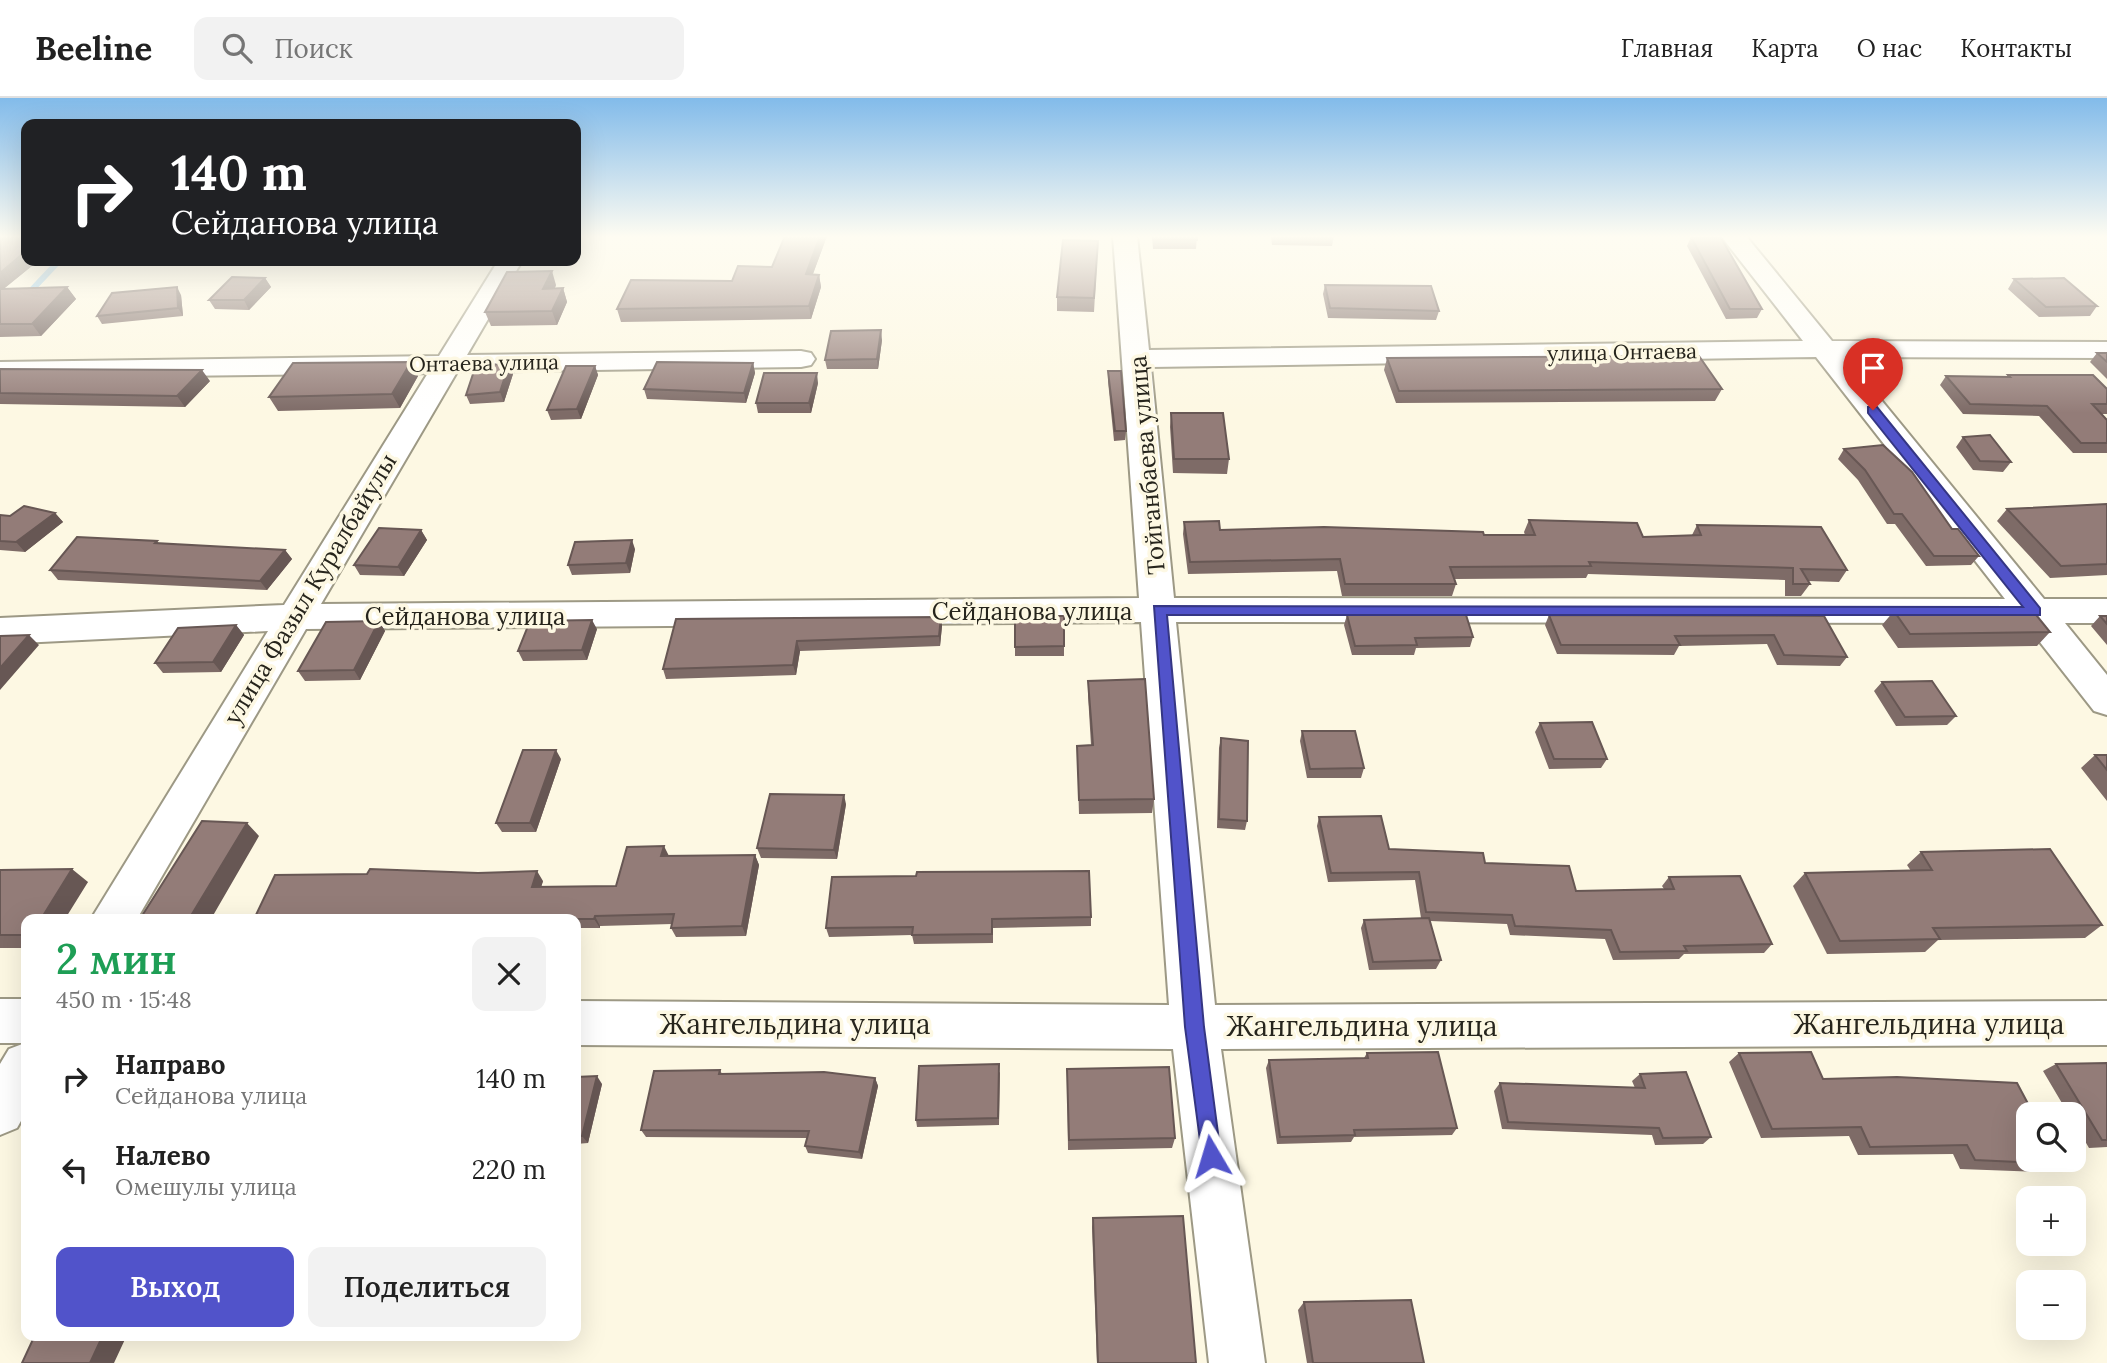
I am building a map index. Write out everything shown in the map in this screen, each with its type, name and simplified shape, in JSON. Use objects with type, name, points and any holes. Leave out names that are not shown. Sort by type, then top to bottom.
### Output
[{"type":"street","name":"улица Фазыл Куралбайулы","points":[[116,914],[489,295]]},
{"type":"street","name":"Тойганбаева улица","points":[[1131,295],[1194,1027],[1237,1363]]},
{"type":"street","points":[[1781,295],[2107,701]]},
{"type":"street","name":"улица Онтаева","points":[[1138,359],[1824,349],[2107,350]]},
{"type":"street","name":"Онтаева улица","points":[[0,370],[801,359]]},
{"type":"street","name":"Сейданова улица","points":[[0,631],[293,617],[1159,610],[2107,611]]},
{"type":"street","points":[[0,1021],[21,1021]]},
{"type":"street","name":"Жангельдина улица","points":[[581,1023],[1194,1027],[2107,1023]]},
{"type":"street","points":[[0,1111],[21,1074]]},
{"type":"building","points":[[0,295],[59,295],[32,324],[0,324]]},
{"type":"building","points":[[111,295],[177,295],[178,308],[97,316]]},
{"type":"building","points":[[214,295],[249,295],[244,300],[209,300]]},
{"type":"building","points":[[494,295],[560,295],[552,311],[485,312]]},
{"type":"building","points":[[624,295],[813,295],[809,306],[617,309]]},
{"type":"building","points":[[1057,295],[1094,295],[1094,298]]},
{"type":"building","points":[[1327,295],[1434,295],[1439,311],[1330,308]]},
{"type":"building","points":[[1722,295],[1754,295],[1762,309],[1730,309]]},
{"type":"building","points":[[2032,295],[2084,295],[2097,306],[2046,307]]},
{"type":"building","points":[[881,330],[877,359],[825,360],[831,331]]},
{"type":"building","points":[[2097,353],[2107,353],[2107,362]]},
{"type":"building","points":[[1699,356],[1722,389],[1399,391],[1387,358]]},
{"type":"building","points":[[411,362],[392,394],[269,397],[293,363]]},
{"type":"building","points":[[657,362],[753,363],[744,393],[644,389]]},
{"type":"building","points":[[509,364],[500,392],[466,395],[476,365]]},
{"type":"building","points":[[566,366],[595,366],[577,409],[547,410]]},
{"type":"building","points":[[0,369],[202,370],[177,396],[0,393]]},
{"type":"building","points":[[1108,371],[1121,371],[1126,431],[1115,431]]},
{"type":"building","points":[[764,373],[817,373],[809,403],[756,403]]},
{"type":"building","points":[[2008,375],[2093,375],[2107,389],[2107,404],[2092,404],[2107,420],[2107,443],[2081,443],[2047,406],[1970,404],[1946,376],[2010,377]]},
{"type":"building","points":[[1171,413],[1223,413],[1229,459],[1174,459]]},
{"type":"building","points":[[1990,435],[2011,462],[1980,461],[1963,437]]},
{"type":"building","points":[[1883,445],[1912,472],[1952,529],[1958,529],[1979,556],[1934,556],[1902,514],[1894,514],[1865,470],[1844,449]]},
{"type":"building","points":[[2107,504],[2107,564],[2061,566],[2007,509]]},
{"type":"building","points":[[24,506],[55,513],[16,542],[0,541],[0,515],[10,516]]},
{"type":"building","points":[[1529,520],[1637,523],[1643,537],[1701,535],[1697,525],[1821,527],[1847,570],[1801,569],[1810,584],[1793,584],[1793,568],[1589,562],[1591,566],[1450,567],[1456,584],[1345,584],[1340,559],[1190,562],[1184,522],[1219,521],[1220,530],[1324,527],[1535,535]]},
{"type":"building","points":[[379,528],[421,530],[398,567],[354,565]]},
{"type":"building","points":[[77,537],[285,550],[260,581],[50,570]]},
{"type":"building","points":[[632,540],[626,563],[568,565],[575,542]]},
{"type":"building","points":[[1894,611],[2033,611],[2050,632],[1910,634]]},
{"type":"building","points":[[1347,615],[1466,615],[1473,637],[1415,638],[1417,645],[1355,646]]},
{"type":"building","points":[[1549,615],[1824,616],[1847,657],[1784,655],[1774,635],[1675,636],[1680,645],[1561,645]]},
{"type":"building","points":[[1015,616],[1064,616],[1064,646],[1015,647]]},
{"type":"building","points":[[941,617],[939,636],[797,641],[793,665],[663,669],[676,619]]},
{"type":"building","points":[[592,620],[582,650],[518,651],[530,621]]},
{"type":"building","points":[[379,621],[354,670],[298,671],[326,622]]},
{"type":"building","points":[[236,625],[213,662],[155,663],[178,628]]},
{"type":"building","points":[[29,635],[0,668],[0,636]]},
{"type":"building","points":[[1145,679],[1154,799],[1079,800],[1077,746],[1093,745],[1088,681]]},
{"type":"building","points":[[1932,681],[1956,716],[1905,717],[1882,682]]},
{"type":"building","points":[[1592,722],[1607,759],[1554,759],[1540,723]]},
{"type":"building","points":[[1302,731],[1355,731],[1364,768],[1310,769]]},
{"type":"building","points":[[1221,738],[1248,741],[1247,821],[1219,819]]},
{"type":"building","points":[[523,750],[556,750],[530,823],[496,823]]},
{"type":"building","points":[[2095,755],[2107,755],[2107,770]]},
{"type":"building","points":[[770,794],[844,795],[834,850],[757,848]]},
{"type":"building","points":[[1381,816],[1389,849],[1483,853],[1485,863],[1569,866],[1576,891],[1674,889],[1669,877],[1740,876],[1772,944],[1684,946],[1687,951],[1620,952],[1611,930],[1515,926],[1512,915],[1426,912],[1419,872],[1331,873],[1319,817]]},
{"type":"building","points":[[202,821],[247,823],[192,914],[143,914]]},
{"type":"building","points":[[664,846],[661,856],[755,855],[742,926],[671,928],[674,914],[595,916],[594,919],[581,919],[581,914],[256,914],[275,875],[367,874],[370,869],[478,873],[537,871],[532,887],[616,886],[627,847]]},
{"type":"building","points":[[2050,849],[2102,925],[1933,928],[1940,939],[1840,941],[1805,873],[1932,870],[1921,852]]},
{"type":"building","points":[[72,869],[44,914],[21,914],[21,935],[0,935],[0,870]]},
{"type":"building","points":[[1089,871],[1091,917],[992,919],[992,934],[912,935],[913,927],[826,928],[832,877],[916,876],[917,872]]},
{"type":"building","points":[[1429,918],[1441,960],[1373,962],[1364,920]]},
{"type":"building","points":[[1438,1052],[1457,1128],[1354,1130],[1355,1135],[1280,1137],[1269,1060],[1368,1058],[1367,1053]]},
{"type":"building","points":[[1811,1052],[1823,1079],[1897,1077],[2017,1083],[2027,1102],[2016,1102],[2016,1162],[1975,1160],[1967,1145],[1870,1147],[1861,1127],[1772,1129],[1739,1053]]},
{"type":"building","points":[[2107,1063],[2107,1140],[2102,1140],[2086,1114],[2086,1102],[2079,1102],[2056,1064]]},
{"type":"building","points":[[999,1064],[998,1118],[916,1120],[919,1066]]},
{"type":"building","points":[[1169,1067],[1175,1138],[1069,1140],[1067,1069]]},
{"type":"building","points":[[720,1070],[719,1074],[824,1072],[875,1078],[859,1152],[805,1146],[809,1131],[641,1130],[654,1071]]},
{"type":"building","points":[[1686,1072],[1711,1137],[1663,1138],[1659,1128],[1508,1122],[1500,1083],[1645,1088],[1640,1074]]},
{"type":"building","points":[[597,1076],[582,1136],[581,1136],[581,1077]]},
{"type":"building","points":[[1183,1216],[1196,1363],[1098,1363],[1093,1218]]},
{"type":"building","points":[[1411,1300],[1424,1363],[1313,1363],[1304,1302]]},
{"type":"building","points":[[32,1341],[100,1341],[90,1363],[22,1363]]},
{"type":"route","points":[[1211,1156],[1194,1027],[1159,610],[2035,612],[1873,410]]}]
